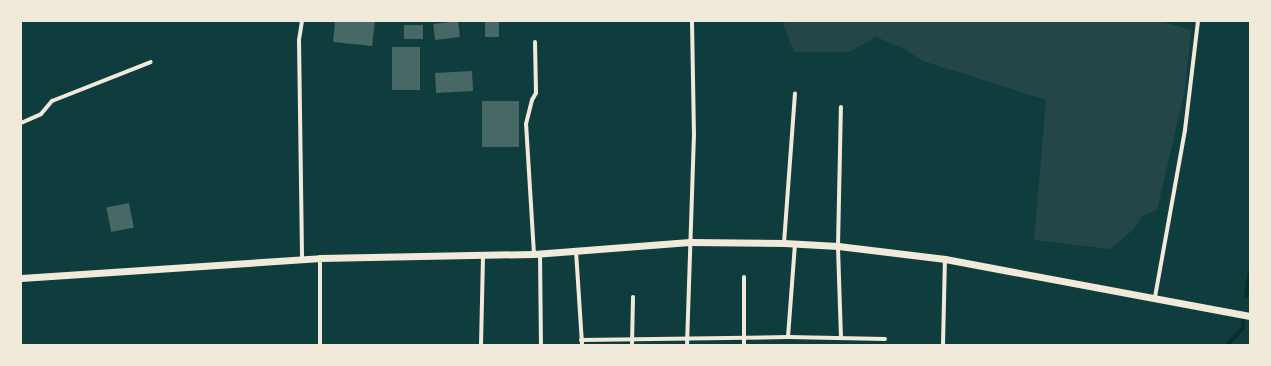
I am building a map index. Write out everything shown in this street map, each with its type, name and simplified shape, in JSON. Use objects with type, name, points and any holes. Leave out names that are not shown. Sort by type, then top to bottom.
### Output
[{"type":"street","points":[[302,21],[299,40],[302,260]]},
{"type":"street","points":[[687,345],[694,136],[692,21]]},
{"type":"street","points":[[1155,296],[1185,130],[1198,21]]},
{"type":"street","points":[[535,42],[536,93],[532,100],[526,124],[537,254],[541,345]]},
{"type":"street","points":[[21,123],[41,114],[52,101],[151,62]]},
{"type":"street","points":[[784,243],[795,93]]},
{"type":"street","points":[[841,107],[838,246],[841,338]]},
{"type":"street","points":[[21,278],[320,258],[537,254],[690,242],[784,243],[838,246],[945,259],[1155,296],[1250,316]]},
{"type":"street","points":[[788,337],[794,244]]},
{"type":"street","points":[[576,251],[582,343],[631,340],[788,337],[885,339]]},
{"type":"street","points":[[481,345],[483,255]]},
{"type":"street","points":[[320,258],[320,345]]},
{"type":"street","points":[[943,345],[945,259]]},
{"type":"street","points":[[744,277],[744,345]]},
{"type":"street","points":[[632,345],[633,297]]},
{"type":"shaded area","points":[[787,21],[1160,21],[1191,30],[1185,90],[1157,210],[1142,216],[1133,230],[1110,249],[1034,240],[1046,100],[923,61],[903,48],[876,37],[849,52],[794,52],[783,24]]},
{"type":"building","points":[[335,21],[375,21],[372,46],[333,42]]},
{"type":"building","points":[[458,21],[460,37],[435,40],[433,24]]},
{"type":"building","points":[[485,21],[499,21],[499,37],[485,37]]},
{"type":"building","points":[[404,25],[423,25],[423,39],[404,39]]},
{"type":"building","points":[[392,47],[420,47],[420,90],[392,90]]},
{"type":"building","points":[[472,71],[473,91],[436,93],[435,73]]},
{"type":"building","points":[[482,101],[519,101],[519,147],[482,147]]},
{"type":"building","points":[[129,203],[134,228],[111,232],[106,207]]},
{"type":"waterway","points":[[1246,296],[1250,272]]},
{"type":"waterway","points":[[1227,345],[1243,328],[1243,320]]}]
